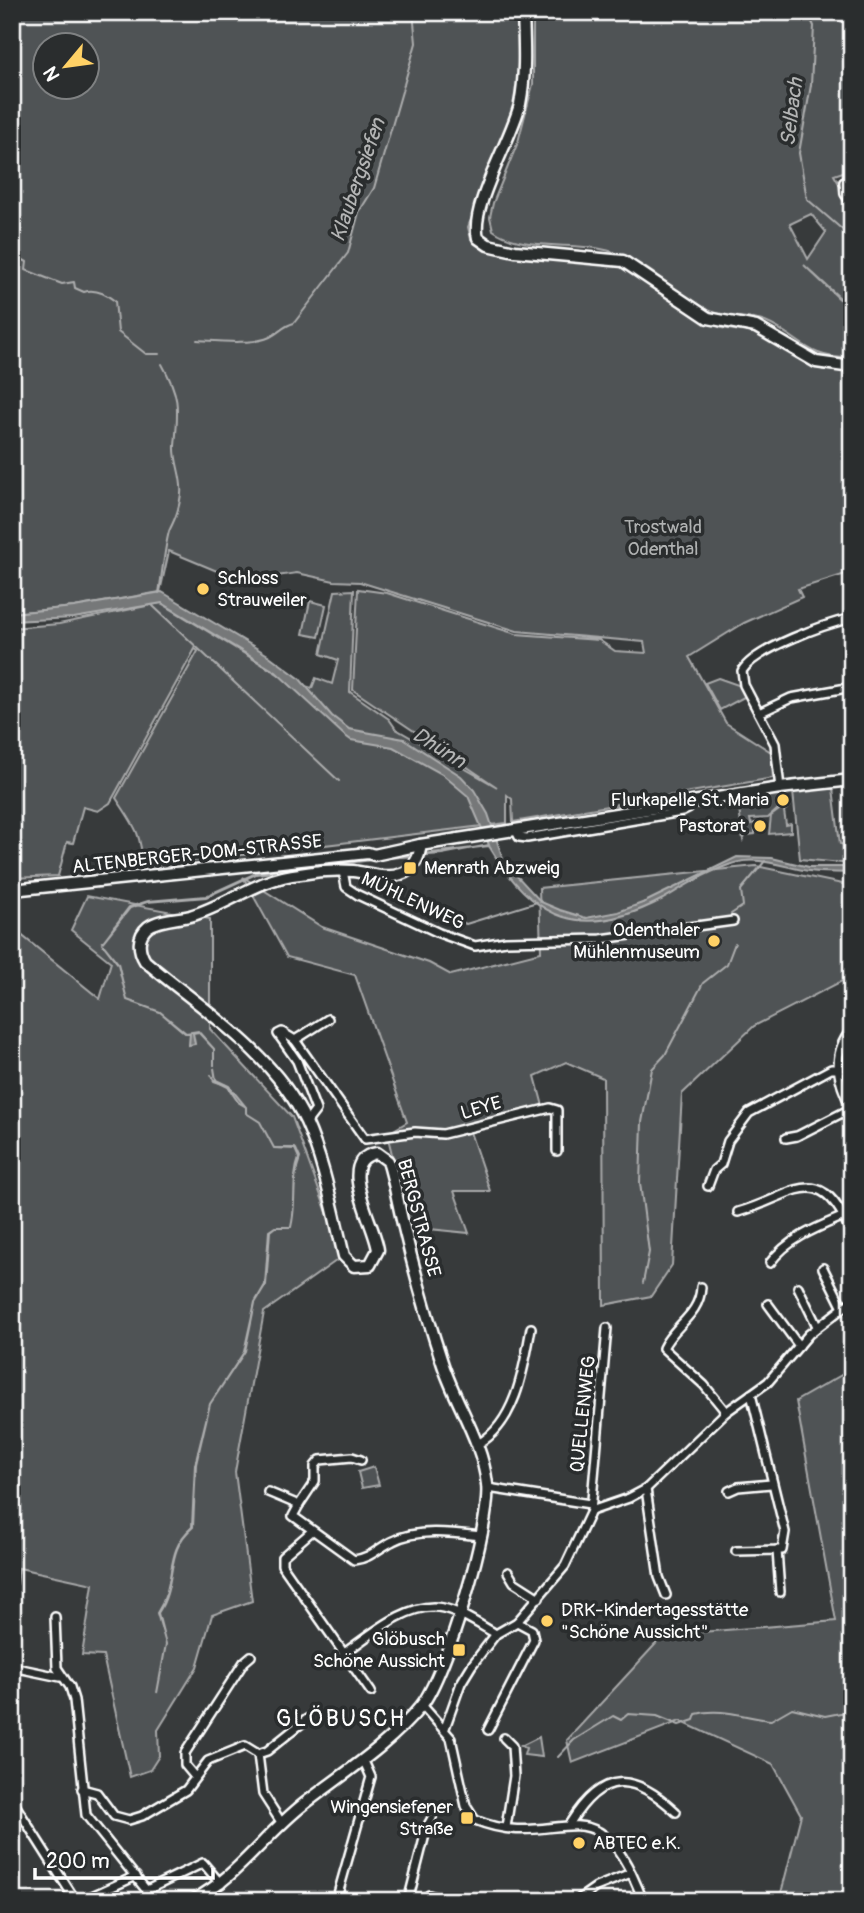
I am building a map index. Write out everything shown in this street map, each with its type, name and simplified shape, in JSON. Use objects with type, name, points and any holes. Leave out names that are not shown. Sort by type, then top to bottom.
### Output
[{"type":"street","points":[[523,12],[524,73],[519,108],[477,217],[478,238],[488,245],[515,251],[623,261],[708,318],[755,327],[816,362],[852,367]]},
{"type":"street","points":[[852,177],[844,183],[843,188],[852,204]]},
{"type":"street","points":[[780,788],[775,744],[742,680],[745,666],[795,637],[852,618]]},
{"type":"street","points":[[760,713],[791,698],[852,687]]},
{"type":"street","name":"ALTENBERGER-DOM-STRASSE","points":[[12,890],[368,853],[373,849],[397,845],[402,849],[780,788],[852,780]]},
{"type":"street","points":[[408,871],[421,852],[420,845]]},
{"type":"street","points":[[402,849],[408,871]]},
{"type":"street","name":"BERGSTRASSE","points":[[192,1901],[221,1885],[281,1822],[391,1737],[422,1705],[438,1679],[460,1615],[481,1536],[488,1488],[478,1444],[443,1367],[418,1282],[388,1161],[377,1153],[364,1157],[359,1163],[357,1180],[378,1251],[370,1265],[354,1266],[344,1256],[320,1161],[306,1123],[285,1088],[258,1056],[145,961],[139,942],[142,934],[154,924],[203,911],[263,881],[296,874],[343,871],[388,877],[408,871]]},
{"type":"street","name":"MÜHLENWEG","points":[[343,871],[346,887],[358,895],[439,933],[475,946],[601,939],[733,921]]},
{"type":"street","points":[[306,1123],[316,1110],[297,1061],[278,1034],[282,1032],[295,1040],[328,1019]]},
{"type":"street","points":[[786,1138],[797,1136],[852,1108],[840,1083],[838,1069],[841,1047],[852,1029]]},
{"type":"street","name":"LEYE","points":[[295,1040],[365,1139],[415,1132],[443,1134],[550,1108],[556,1110],[557,1151]]},
{"type":"street","points":[[708,1186],[715,1170],[721,1164],[727,1140],[749,1113],[831,1069],[838,1069]]},
{"type":"street","points":[[738,1212],[785,1191],[804,1187],[826,1194],[844,1216],[852,1235]]},
{"type":"street","points":[[770,1263],[777,1254],[802,1236],[844,1216]]},
{"type":"street","points":[[823,1268],[843,1308]]},
{"type":"street","points":[[701,1287],[700,1300],[663,1348],[704,1385],[726,1412]]},
{"type":"street","points":[[798,1287],[817,1326]]},
{"type":"street","points":[[445,1728],[452,1706],[472,1665],[496,1633],[517,1622],[565,1566],[590,1508],[629,1499],[646,1489],[726,1412],[768,1382],[817,1326],[852,1301]]},
{"type":"street","points":[[768,1304],[799,1346]]},
{"type":"street","points":[[478,1444],[492,1436],[520,1386],[531,1328]]},
{"type":"street","name":"QUELLENWEG","points":[[488,1488],[590,1508],[603,1397],[607,1328]]},
{"type":"street","points":[[737,1551],[782,1550],[785,1532],[771,1484],[751,1394]]},
{"type":"street","points":[[361,1460],[352,1457],[320,1460],[315,1466],[315,1481],[293,1516],[354,1560],[367,1558],[392,1541],[407,1536],[447,1533],[481,1536]]},
{"type":"street","points":[[729,1491],[738,1487],[771,1484]]},
{"type":"street","points":[[646,1489],[659,1577],[666,1595]]},
{"type":"street","points":[[268,1492],[299,1505]]},
{"type":"street","points":[[312,1531],[282,1558],[282,1565],[371,1692]]},
{"type":"street","points":[[778,1550],[780,1592]]},
{"type":"street","points":[[508,1572],[514,1582],[539,1598]]},
{"type":"street","points":[[342,1654],[419,1607],[446,1608],[496,1633]]},
{"type":"street","points":[[55,1617],[57,1668],[60,1677],[70,1687],[74,1700],[83,1804],[90,1822],[155,1901]]},
{"type":"street","points":[[488,1730],[534,1640],[532,1630],[517,1622]]},
{"type":"street","points":[[195,1777],[185,1765],[185,1753],[244,1662],[251,1657]]},
{"type":"street","points":[[12,1667],[60,1677]]},
{"type":"street","points":[[442,1703],[452,1706]]},
{"type":"street","points":[[422,1705],[445,1728],[455,1749],[470,1815],[483,1823],[506,1827],[544,1828],[570,1824],[605,1835],[631,1873],[643,1901]]},
{"type":"street","points":[[258,1755],[267,1751],[307,1719]]},
{"type":"street","points":[[504,1738],[512,1746],[514,1776],[506,1827]]},
{"type":"street","points":[[82,1789],[93,1790],[114,1816],[129,1820],[142,1816],[186,1790],[208,1761],[245,1746],[258,1755],[264,1794],[281,1822]]},
{"type":"street","points":[[336,1901],[371,1777],[363,1759]]},
{"type":"street","points":[[570,1824],[579,1809],[605,1785],[629,1781],[638,1783],[676,1812]]},
{"type":"street","points":[[12,1800],[78,1901],[136,1876]]},
{"type":"street","points":[[408,1901],[427,1827],[432,1818]]},
{"type":"street","points":[[147,1890],[204,1863],[221,1885]]},
{"type":"street","points":[[576,1901],[596,1887],[631,1873]]},
{"type":"street","points":[[429,1895],[450,1901]]},
{"type":"green space","name":"Trostwald Odenthal","points":[[12,12],[520,12],[522,60],[518,98],[468,227],[471,239],[487,248],[511,255],[622,265],[703,320],[722,328],[766,335],[823,370],[852,371],[852,572],[798,589],[802,597],[744,623],[689,657],[726,723],[771,752],[773,778],[513,822],[512,799],[507,795],[507,823],[143,867],[136,831],[116,798],[198,651],[195,649],[110,803],[98,811],[83,807],[73,843],[67,842],[58,876],[12,878],[12,628],[59,624],[161,603],[291,682],[312,688],[316,678],[332,684],[338,660],[321,654],[335,591],[354,590],[350,692],[389,719],[396,729],[497,787],[353,690],[358,589],[387,593],[516,634],[599,640],[615,651],[646,653],[644,642],[517,631],[360,582],[334,581],[297,573],[277,576],[224,574],[169,551],[160,592],[74,607],[12,613]]},
{"type":"green space","points":[[533,12],[852,12],[852,169],[834,175],[852,206],[852,309],[804,265],[852,311],[852,358],[824,355],[814,351],[765,322],[708,310],[638,263],[613,252],[536,244],[506,237],[493,230],[490,217],[493,203],[518,142],[533,84]],"holes":[[[811,214],[826,232],[808,259],[790,224]]]},
{"type":"green space","points":[[310,601],[326,605],[319,637],[303,634]]},
{"type":"green space","points":[[718,678],[741,686],[746,696],[720,710],[705,683]]},
{"type":"green space","points":[[833,788],[840,844],[852,846],[852,864],[800,859],[793,792]]},
{"type":"green space","points":[[785,793],[788,800],[768,818],[750,819],[751,824],[755,823],[755,834],[746,835],[743,840],[738,801]]},
{"type":"green space","points":[[790,802],[790,806],[784,811],[786,825],[791,824],[791,832],[769,834],[771,816]]},
{"type":"green space","points":[[756,866],[852,886],[852,976],[754,1026],[682,1094],[672,1265],[651,1296],[604,1305],[603,1078],[566,1062],[535,1076],[543,1106],[468,1126],[490,1191],[454,1191],[469,1233],[410,1227],[387,1134],[407,1122],[355,975],[287,957],[243,877],[322,927],[429,963],[451,975],[541,952],[539,888]]},
{"type":"green space","points":[[20,893],[14,929],[100,999],[111,962],[71,930],[87,896],[210,919],[210,1029],[292,1117],[343,1256],[264,1312],[235,1472],[252,1601],[212,1615],[197,1667],[158,1730],[159,1756],[150,1770],[130,1777],[103,1656],[82,1655],[93,1584],[19,1568],[17,1584],[12,1583],[12,894]]},
{"type":"green space","points":[[852,1369],[852,1901],[779,1901],[801,1815],[773,1764],[680,1721],[572,1763],[567,1740],[664,1635],[836,1621],[796,1401]]},
{"type":"green space","points":[[374,1467],[379,1485],[362,1488],[358,1472]]},
{"type":"green space","points":[[539,1737],[542,1757],[524,1755],[526,1748],[521,1746]]},
{"type":"shaded area","points":[[162,592],[268,655],[299,678],[332,716],[349,729],[404,739],[461,776],[474,790],[488,814],[504,862],[541,902],[560,910],[586,918],[618,912],[645,902],[737,857],[772,858],[809,867],[852,867],[852,873],[814,872],[762,861],[744,861],[707,874],[634,912],[608,919],[585,921],[563,917],[543,907],[524,892],[506,872],[489,846],[475,848],[489,845],[468,796],[442,774],[393,747],[351,740],[276,672],[162,603],[74,618],[12,621],[12,613],[74,607]]},
{"type":"shaded area","points":[[475,848],[442,854],[392,858]]},
{"type":"shaded area","points":[[392,858],[256,874],[206,897],[147,902],[130,908],[102,943],[129,907],[148,901],[206,896],[256,873],[332,862]]},
{"type":"shaded area","points":[[198,1031],[214,1049],[198,1032],[193,1033],[195,1044],[189,1045],[190,1033],[186,1033]]},
{"type":"shaded area","points":[[214,1068],[216,1080],[229,1086],[246,1107],[238,1102],[228,1087],[216,1081]]},
{"type":"shaded area","points":[[275,1227],[270,1231],[266,1285],[255,1303],[245,1351],[210,1404],[244,1352],[255,1302],[265,1285],[269,1231]]},
{"type":"shaded area","points":[[210,1404],[196,1464],[193,1527],[184,1536],[174,1557],[177,1547],[183,1537],[192,1527],[195,1465]]},
{"type":"shaded area","points":[[174,1557],[168,1590],[158,1613],[166,1644],[157,1613],[167,1590]]},
{"type":"waterway","name":"Klaubergsiefen","points":[[197,340],[245,342],[263,339],[294,323],[348,253],[359,212],[374,188],[416,43],[413,12]]},
{"type":"waterway","name":"Selbach","points":[[807,12],[814,26],[811,85],[799,153],[807,199],[852,238]]},
{"type":"waterway","points":[[12,243],[14,255],[27,262],[26,270],[62,284],[74,282],[75,288],[84,292],[100,292],[115,301],[118,332],[146,354],[159,354]]},
{"type":"waterway","points":[[159,593],[168,533],[181,494],[175,452],[177,404],[162,364]]},
{"type":"waterway","points":[[153,606],[339,781]]},
{"type":"waterway","points":[[731,914],[743,906],[741,890],[765,861]]},
{"type":"waterway","points":[[431,907],[466,924],[537,902]]},
{"type":"waterway","points":[[643,1283],[649,1252],[640,1183],[642,1122],[652,1069],[665,1055],[703,983],[727,964],[735,943]]},
{"type":"waterway","points":[[211,1075],[214,1081],[226,1085]]},
{"type":"waterway","points":[[558,1757],[574,1740],[613,1716],[621,1720],[628,1714],[657,1716],[679,1725],[694,1720],[696,1714],[706,1712],[725,1712],[771,1720],[792,1708],[825,1716],[851,1711]]},
{"type":"place","name":"Schloss Strauweiler","points":[[203,589]]},
{"type":"place","name":"Flurkapelle St. Maria","points":[[783,800]]},
{"type":"place","name":"Pastorat","points":[[760,826]]},
{"type":"place","name":"Menrath Abzweig","points":[[410,868]]},
{"type":"place","name":"Odenthaler Mühlenmuseum","points":[[714,941]]},
{"type":"place","name":"DRK-Kindertagesstätte \"Schöne Aussicht\"","points":[[547,1621]]},
{"type":"place","name":"Glöbusch Schöne Aussicht","points":[[459,1650]]},
{"type":"place","name":"Wingensiefener Straße","points":[[467,1818]]},
{"type":"place","name":"ABTEC e.K.","points":[[579,1843]]},
{"type":"district","name":"GLÖBUSCH","points":[[341,1718]]},
{"type":"water label","name":"Dhünn","points":[[439,748]]}]
